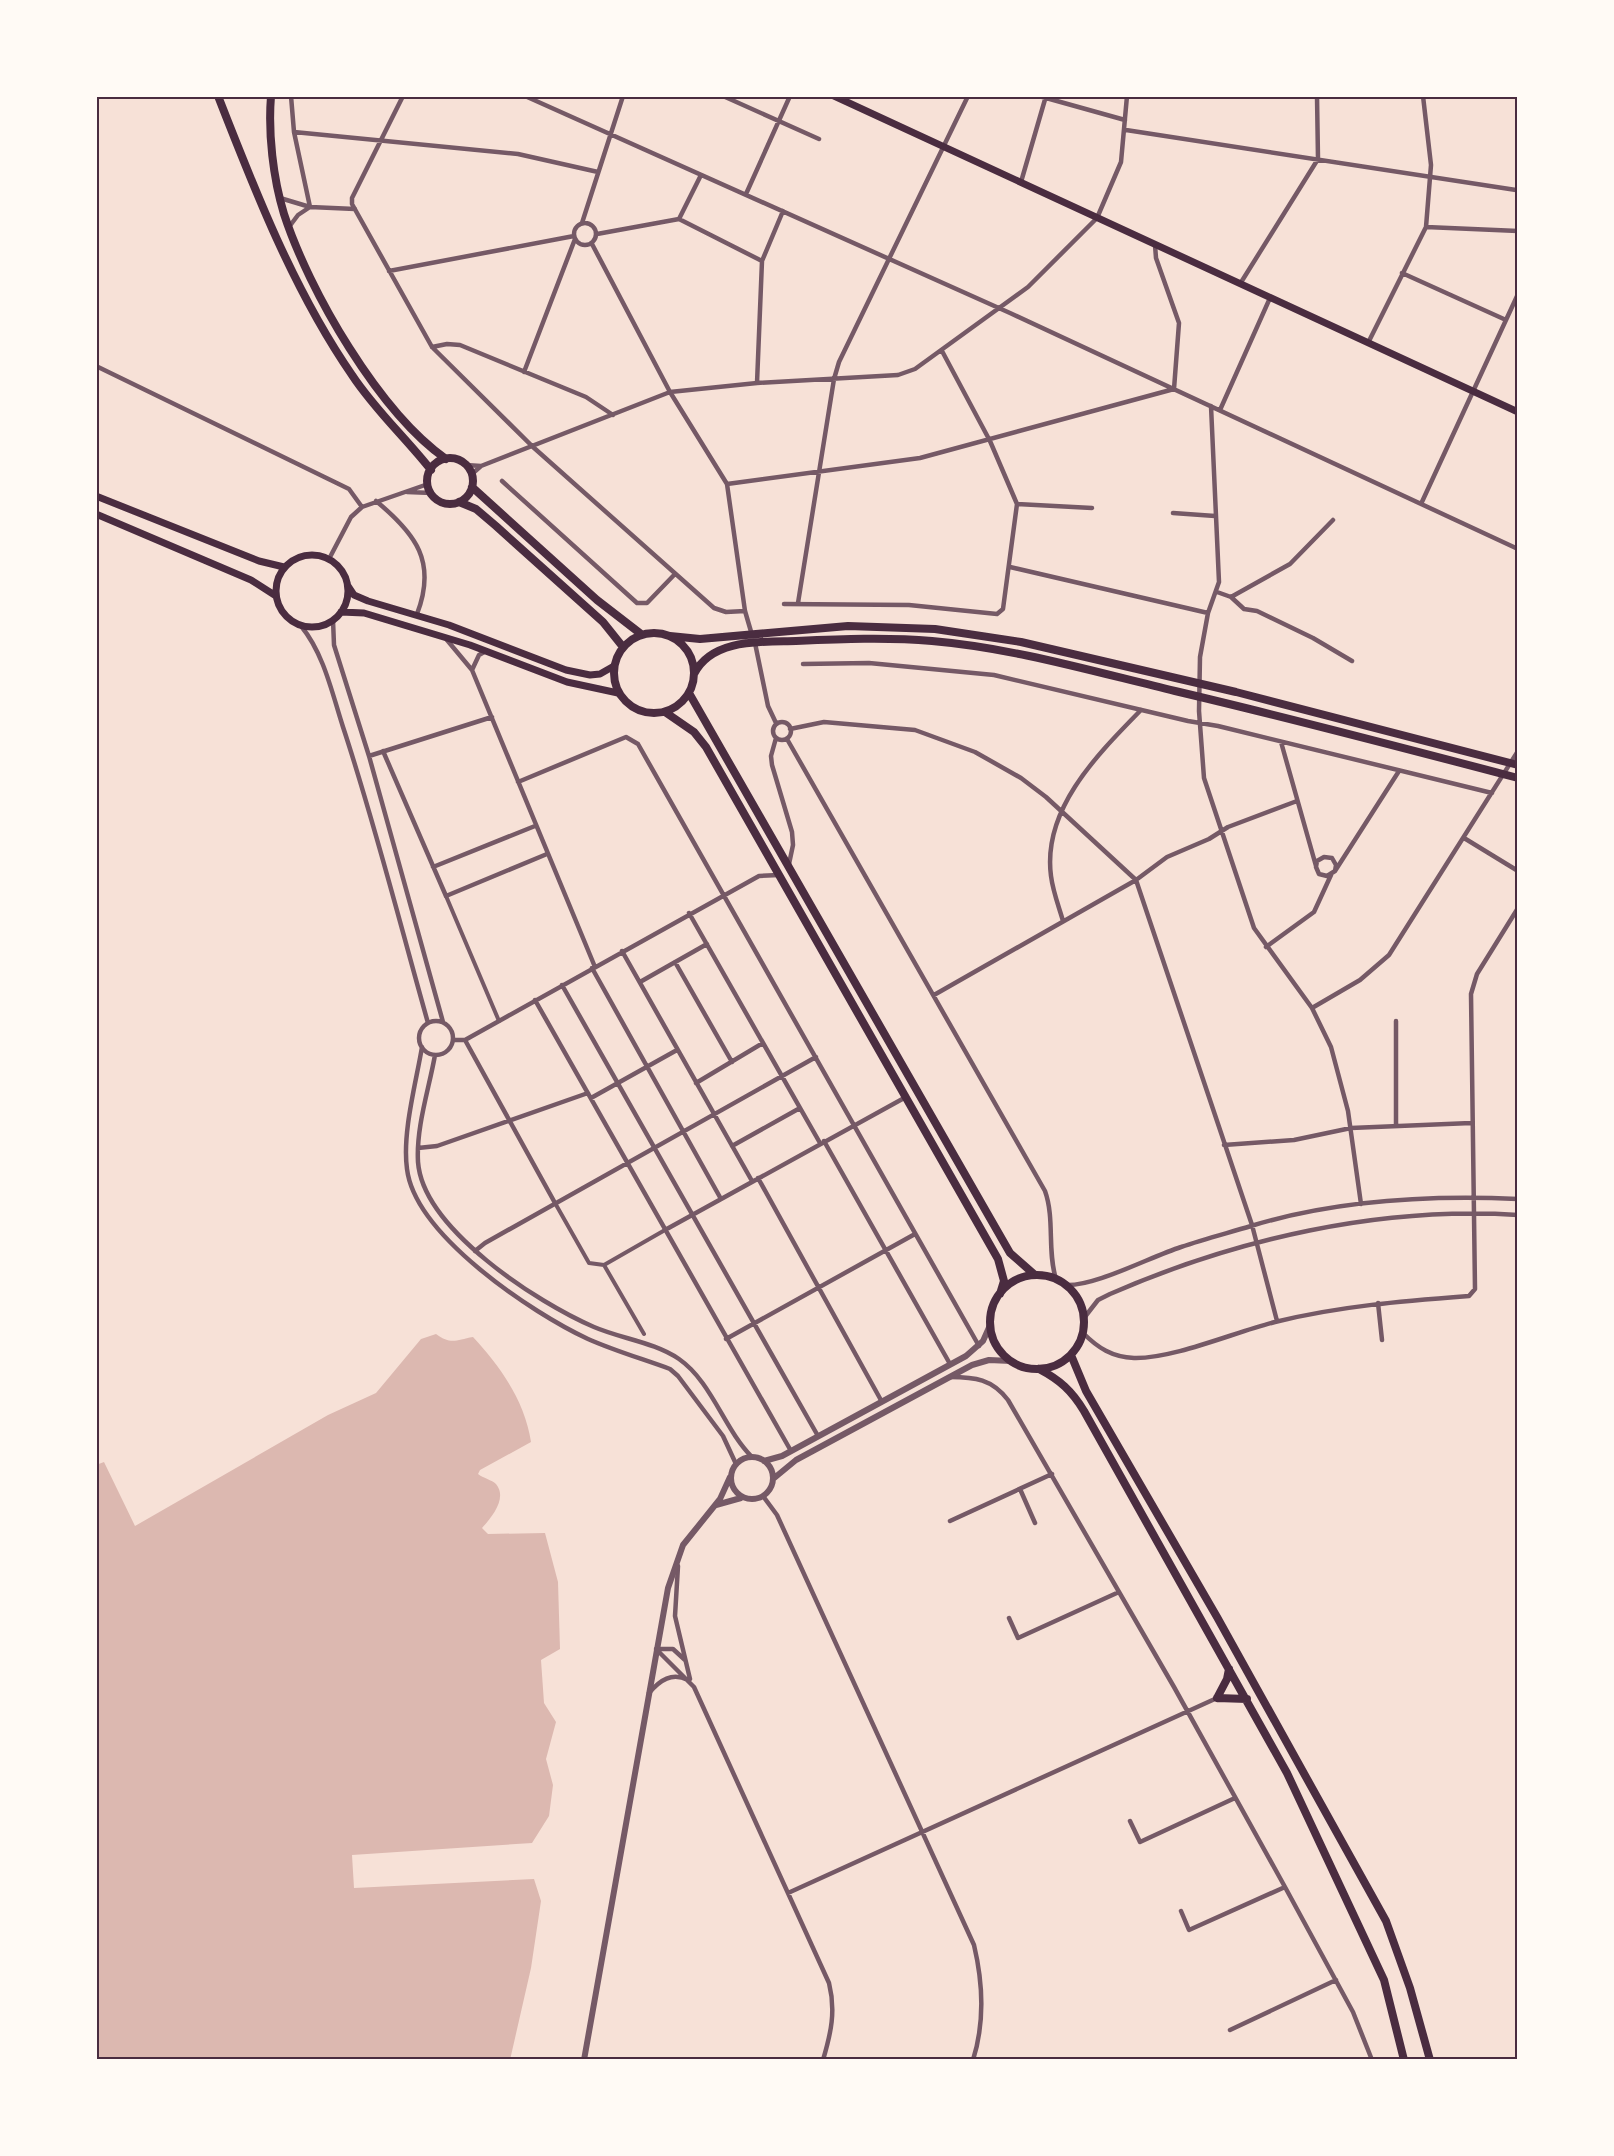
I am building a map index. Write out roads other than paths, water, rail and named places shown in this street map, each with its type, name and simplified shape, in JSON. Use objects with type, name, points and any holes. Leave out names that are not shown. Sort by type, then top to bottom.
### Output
[{"type":"highway","points":[[218,96],[295,277],[322,328],[353,377],[431,470]]},
{"type":"highway","points":[[271,96],[271,129],[280,198],[289,227],[315,287],[359,360],[412,428],[446,459],[458,460],[466,465],[472,474],[472,487],[459,502]]},
{"type":"highway","points":[[446,459],[431,470],[428,484],[432,493],[441,502],[459,502],[476,509],[496,525],[603,622],[623,648]]},
{"type":"highway","points":[[472,487],[608,609],[641,634]]},
{"type":"highway","points":[[1518,765],[1236,692],[1000,639],[935,629],[848,626],[700,639],[670,636],[659,632],[641,634],[623,648],[614,666],[614,680],[618,693],[633,707],[644,712],[665,712],[674,708],[689,693],[694,674],[705,659],[713,654],[751,643],[849,638],[932,641],[1016,653],[1518,777]]},
{"type":"highway","points":[[670,636],[688,651],[694,674]]},
{"type":"highway","points":[[689,693],[1010,1253],[1035,1275]]},
{"type":"highway","points":[[665,712],[694,732],[706,747],[998,1259],[1004,1281],[994,1304],[991,1323],[998,1347],[1011,1361],[1039,1369],[1059,1380],[1079,1402],[1247,1700],[1287,1773],[1320,1847],[1358,1920],[1384,1980],[1404,2060]]},
{"type":"highway","points":[[1000,1294],[1016,1281],[1035,1275],[1056,1279],[1065,1285],[1078,1300],[1084,1318],[1083,1333],[1071,1355],[1056,1365],[1039,1369]]},
{"type":"highway","points":[[1071,1355],[1090,1398],[1339,1834],[1386,1921],[1410,1988],[1430,2060]]},
{"type":"highway","points":[[1229,1669],[1227,1679],[1217,1698],[1247,1700]]},
{"type":"main road","points":[[834,96],[1518,412]]},
{"type":"main road","points":[[96,496],[259,561],[284,567]]},
{"type":"main road","points":[[96,514],[251,580],[276,596]]},
{"type":"main road","points":[[348,586],[341,612],[333,620],[312,627],[301,626],[284,615],[276,596],[278,576],[292,560],[310,555],[330,559],[338,566],[348,586],[360,598],[417,614],[575,672],[600,674],[614,666]]},
{"type":"main road","points":[[341,612],[355,611],[445,637],[567,682],[618,693]]},
{"type":"street","points":[[291,96],[294,132],[310,207]]},
{"type":"street","points":[[403,96],[352,198],[355,209],[388,271],[432,347],[533,447],[714,608],[726,612],[745,610]]},
{"type":"street","points":[[525,96],[610,136],[746,194],[999,308],[1518,549]]},
{"type":"street","points":[[524,372],[577,226],[582,223],[623,96]]},
{"type":"street","points":[[723,96],[819,139]]},
{"type":"street","points":[[746,194],[790,96]]},
{"type":"street","points":[[798,603],[834,379],[840,362],[968,96]]},
{"type":"street","points":[[1039,96],[1125,120]]},
{"type":"street","points":[[472,474],[481,466],[670,392],[758,383],[898,375],[915,369],[1043,273],[1097,218],[1121,162],[1126,130],[1127,96]]},
{"type":"street","points":[[1240,284],[1318,159],[1317,96]]},
{"type":"street","points":[[1368,343],[1426,227],[1430,176],[1423,96]]},
{"type":"street","points":[[1021,182],[1046,97]]},
{"type":"street","points":[[1126,130],[1516,190]]},
{"type":"street","points":[[294,132],[518,154],[598,172]]},
{"type":"street","points":[[679,219],[701,175]]},
{"type":"street","points":[[1518,181],[1516,190],[1518,207]]},
{"type":"street","points":[[280,198],[310,207],[355,209]]},
{"type":"street","points":[[289,227],[298,215],[310,207]]},
{"type":"street","points":[[758,383],[762,261],[783,211]]},
{"type":"street","points":[[597,234],[679,219],[762,261]]},
{"type":"street","points":[[582,223],[592,225],[597,234]]},
{"type":"street","points":[[1426,227],[1518,231]]},
{"type":"street","points":[[574,237],[584,246],[592,244],[597,234]]},
{"type":"street","points":[[388,271],[574,237]]},
{"type":"street","points":[[592,244],[670,392],[727,484],[747,620],[759,655],[768,706],[776,723]]},
{"type":"street","points":[[1155,244],[1156,258],[1179,323],[1174,389]]},
{"type":"street","points":[[1402,273],[1506,320]]},
{"type":"street","points":[[1421,504],[1518,294]]},
{"type":"street","points":[[1220,410],[1270,298]]},
{"type":"street","points":[[432,347],[447,344],[460,345],[586,397],[613,415]]},
{"type":"street","points":[[784,604],[909,605],[997,614],[1003,609],[1017,504],[990,441],[942,351]]},
{"type":"street","points":[[96,366],[353,492],[362,507]]},
{"type":"street","points":[[727,484],[920,458],[990,441],[1174,389]]},
{"type":"street","points":[[1211,406],[1217,592],[1208,613],[1200,657],[1199,711],[1203,778],[1254,928],[1312,1008],[1330,1047],[1351,1128],[1361,1204]]},
{"type":"street","points":[[466,465],[481,466]]},
{"type":"street","points":[[502,482],[637,603],[647,603],[675,574]]},
{"type":"street","points":[[330,559],[351,517],[362,507],[428,484]]},
{"type":"street","points":[[405,493],[432,493]]},
{"type":"street","points":[[376,501],[410,532],[421,554],[426,578],[417,614]]},
{"type":"street","points":[[1017,504],[1092,508]]},
{"type":"street","points":[[1173,513],[1215,516]]},
{"type":"street","points":[[1231,597],[1290,564],[1333,520]]},
{"type":"street","points":[[1010,567],[1208,613]]},
{"type":"street","points":[[1217,592],[1231,597],[1244,609],[1257,612],[1313,638],[1352,661]]},
{"type":"street","points":[[333,620],[334,645],[369,756],[443,1022],[451,1029],[453,1040],[445,1052],[435,1055],[422,1047]]},
{"type":"street","points":[[301,626],[309,635],[322,663],[350,750],[428,1023]]},
{"type":"street","points":[[445,637],[472,670],[593,967],[646,1067],[721,1199]]},
{"type":"street","points":[[472,670],[480,655],[488,651]]},
{"type":"street","points":[[803,664],[869,663],[994,675],[1492,793]]},
{"type":"street","points":[[1063,921],[1051,875],[1051,851],[1060,810],[1097,758],[1141,710]]},
{"type":"street","points":[[369,756],[492,717]]},
{"type":"street","points":[[790,729],[824,722],[915,730],[975,752],[1030,784],[1136,880],[1252,1225],[1277,1321]]},
{"type":"street","points":[[776,723],[785,723],[790,729]]},
{"type":"street","points":[[776,723],[772,730],[776,738],[771,756],[792,832],[793,845],[789,864]]},
{"type":"street","points":[[790,729],[787,739],[1045,1191],[1049,1202],[1052,1260],[1056,1279]]},
{"type":"street","points":[[518,782],[626,737],[638,744],[979,1346]]},
{"type":"street","points":[[776,738],[787,739]]},
{"type":"street","points":[[1281,742],[1316,867],[1322,876],[1333,873]]},
{"type":"street","points":[[383,751],[499,1021]]},
{"type":"street","points":[[1312,1008],[1360,980],[1389,955],[1518,752]]},
{"type":"street","points":[[1266,947],[1314,912],[1333,873],[1399,771]]},
{"type":"street","points":[[934,995],[1136,880],[1167,857],[1220,832],[1298,801]]},
{"type":"street","points":[[433,867],[536,826]]},
{"type":"street","points":[[1464,838],[1518,871]]},
{"type":"street","points":[[446,896],[548,854]]},
{"type":"street","points":[[1316,867],[1321,858],[1328,857],[1335,861],[1333,873]]},
{"type":"street","points":[[453,1040],[465,1040],[724,894],[763,875],[781,876]]},
{"type":"street","points":[[1083,1333],[1102,1351],[1122,1357],[1148,1358],[1277,1321],[1377,1303],[1469,1296],[1475,1289],[1471,994],[1477,975],[1518,908]]},
{"type":"street","points":[[689,913],[950,1364]]},
{"type":"street","points":[[640,982],[707,944]]},
{"type":"street","points":[[622,951],[752,1182]]},
{"type":"street","points":[[675,963],[732,1062]]},
{"type":"street","points":[[562,985],[818,1437]]},
{"type":"street","points":[[535,1000],[791,1451]]},
{"type":"street","points":[[1396,1021],[1396,1126]]},
{"type":"street","points":[[428,1023],[443,1022]]},
{"type":"street","points":[[428,1023],[419,1036],[422,1047],[406,1150],[407,1168],[416,1196],[427,1214],[452,1245],[469,1261],[556,1322],[590,1340],[670,1369],[678,1376],[728,1444],[736,1464]]},
{"type":"street","points":[[465,1040],[589,1263],[604,1265],[906,1097]]},
{"type":"street","points":[[696,1083],[763,1043]]},
{"type":"street","points":[[418,1148],[437,1146],[510,1120],[589,1096],[677,1050]]},
{"type":"street","points":[[435,1055],[418,1148],[418,1165],[426,1192],[459,1238],[475,1251],[571,1315],[595,1328],[656,1348],[680,1359],[698,1378],[752,1457],[764,1461],[771,1468],[773,1479],[770,1489],[763,1496],[753,1500],[731,1499],[716,1505]]},
{"type":"street","points":[[475,1251],[555,1203],[816,1057]]},
{"type":"street","points":[[732,1146],[800,1108]]},
{"type":"street","points":[[1224,1145],[1294,1140],[1351,1128],[1471,1123]]},
{"type":"street","points":[[758,1178],[882,1402]]},
{"type":"street","points":[[1065,1285],[1088,1284],[1181,1247],[1252,1225],[1361,1204],[1472,1198],[1518,1199]]},
{"type":"street","points":[[1084,1318],[1098,1300],[1115,1291],[1187,1264],[1257,1243],[1364,1222],[1473,1213],[1518,1215]]},
{"type":"street","points":[[726,1339],[755,1325],[915,1234]]},
{"type":"street","points":[[604,1265],[644,1334]]},
{"type":"street","points":[[1377,1303],[1382,1340]]},
{"type":"street","points":[[764,1461],[791,1451],[818,1437],[950,1364],[979,1346],[991,1323]]},
{"type":"street","points":[[773,1479],[796,1460],[948,1377],[981,1362],[1011,1361]]},
{"type":"street","points":[[948,1377],[975,1377],[1001,1391],[1052,1474],[1285,1887],[1336,1980],[1372,2060]]},
{"type":"street","points":[[584,2060],[668,1587],[679,1552],[696,1527],[716,1505],[736,1464],[752,1457]]},
{"type":"street","points":[[950,1521],[1052,1474]]},
{"type":"street","points":[[730,1477],[733,1489],[743,1498]]},
{"type":"street","points":[[1020,1489],[1035,1523]]},
{"type":"street","points":[[763,1496],[777,1515],[923,1831],[976,1955],[982,2011],[979,2042],[973,2060]]},
{"type":"street","points":[[679,1552],[675,1616],[691,1682],[829,1983],[833,1999],[831,2034],[823,2060]]},
{"type":"street","points":[[1009,1618],[1018,1638],[1119,1592]]},
{"type":"street","points":[[656,1649],[672,1649],[685,1660]]},
{"type":"street","points":[[656,1649],[691,1682]]},
{"type":"street","points":[[648,1694],[655,1686],[670,1677],[678,1676],[691,1682]]},
{"type":"street","points":[[788,1893],[1186,1710],[1217,1698]]},
{"type":"street","points":[[1130,1821],[1140,1842],[1235,1798]]},
{"type":"street","points":[[1181,1911],[1190,1930],[1285,1887]]},
{"type":"street","points":[[1230,2030],[1336,1980]]}]
